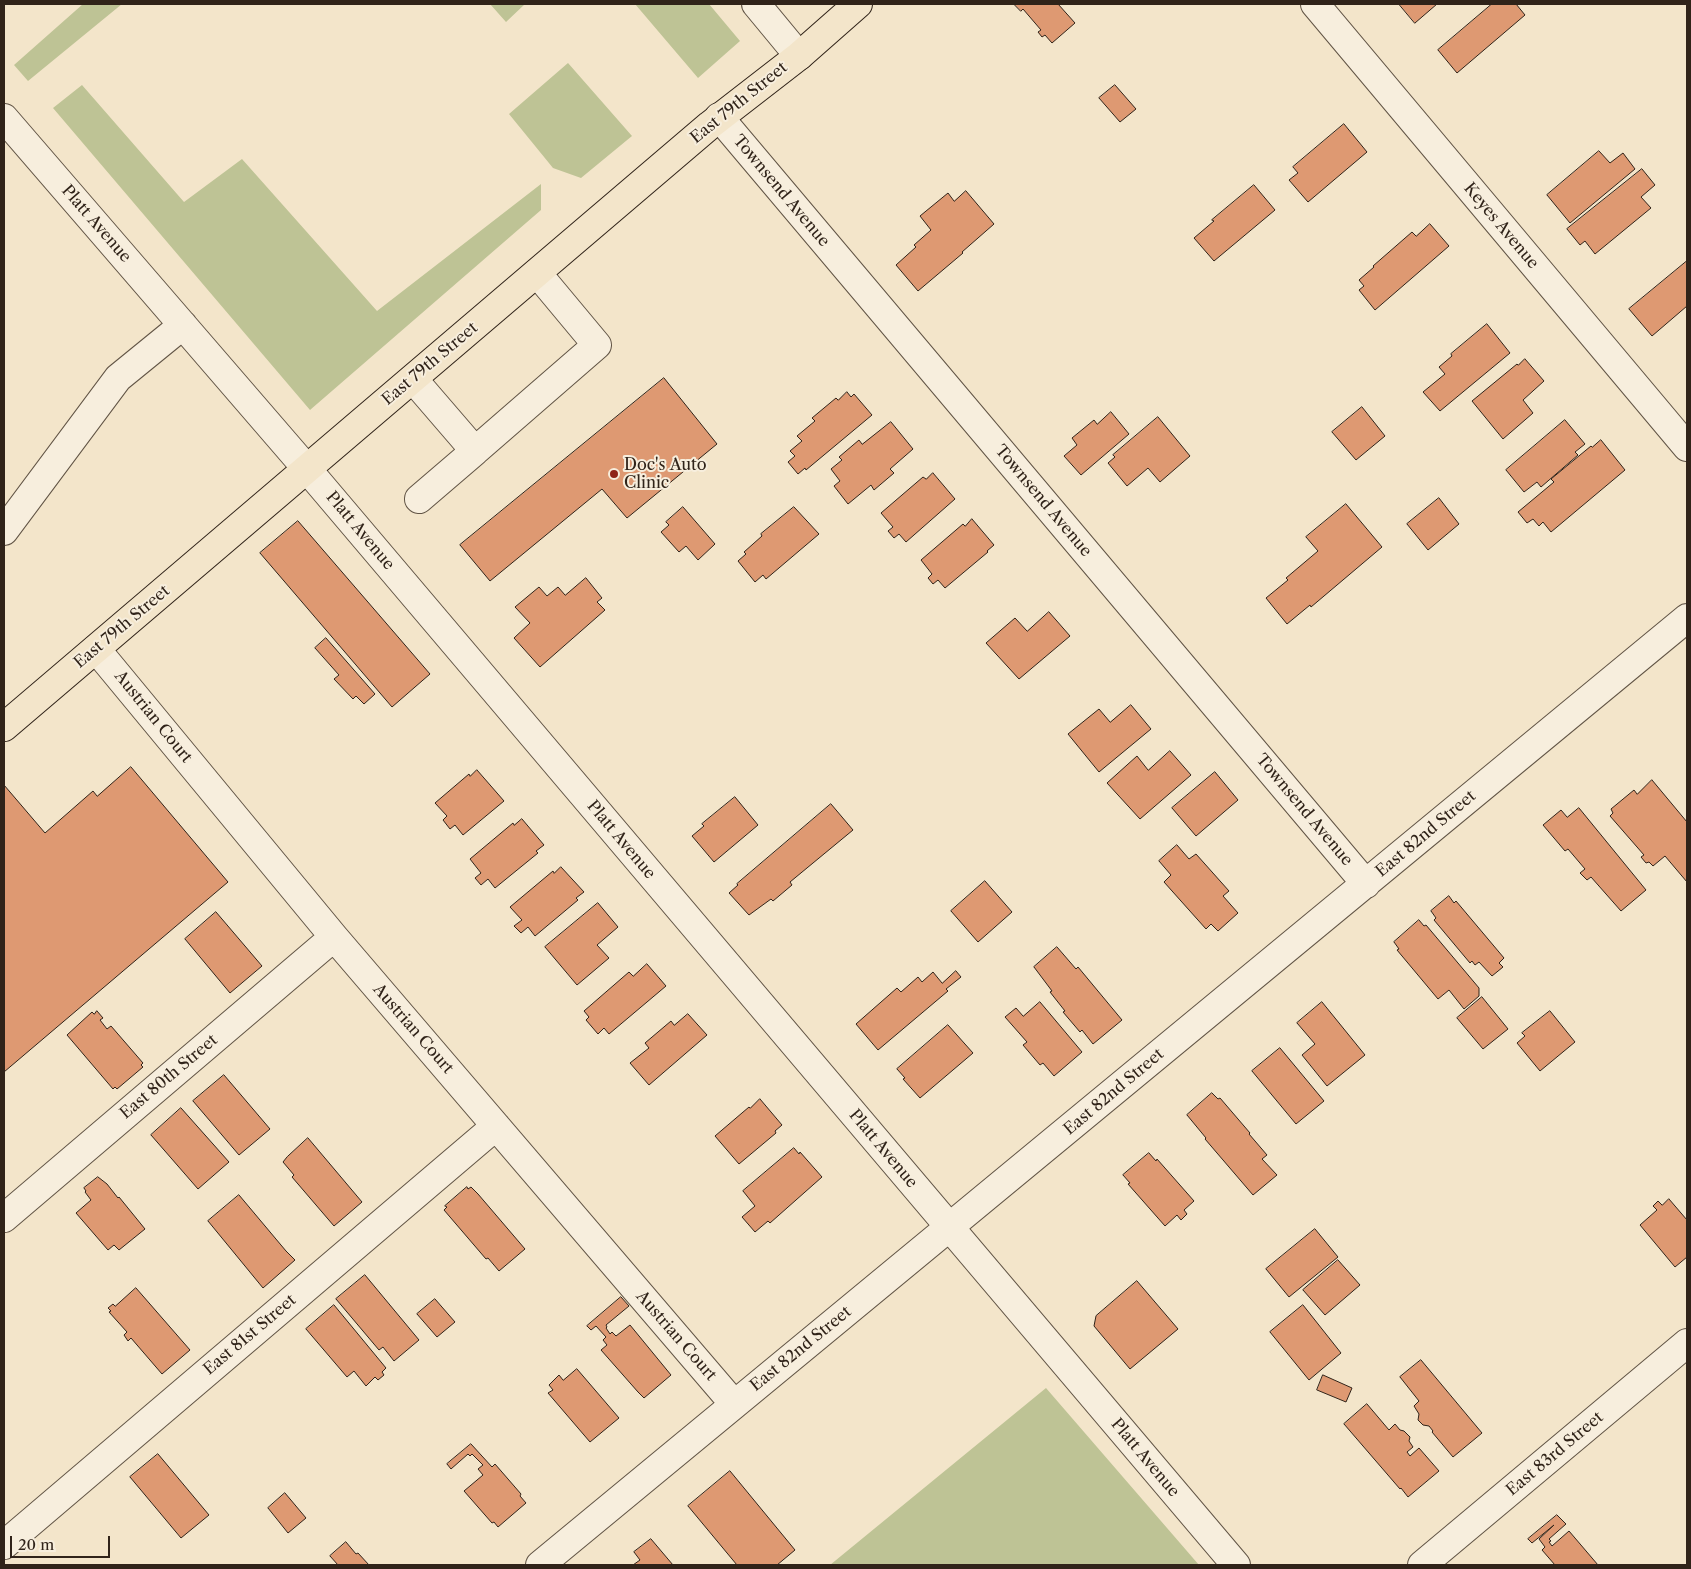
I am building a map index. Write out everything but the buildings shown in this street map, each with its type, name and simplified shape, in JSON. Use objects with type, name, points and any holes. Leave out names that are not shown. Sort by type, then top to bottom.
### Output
[{"type":"main road","name":"East 79th Street","points":[[4,727],[719,118],[799,56],[858,4]]},
{"type":"street","points":[[756,4],[799,56]]},
{"type":"street","name":"Keyes Avenue","points":[[1315,4],[1687,448]]},
{"type":"street","name":"Platt Avenue","points":[[4,118],[307,469],[1236,1565]]},
{"type":"street","name":"Townsend Avenue","points":[[719,118],[1366,884]]},
{"type":"street","points":[[419,500],[597,345],[536,273]]},
{"type":"street","points":[[4,531],[118,378],[183,326]]},
{"type":"street","points":[[413,379],[475,451]]},
{"type":"street","name":"East 82nd Street","points":[[540,1565],[1687,618]]},
{"type":"street","name":"Austrian Court","points":[[96,648],[334,937],[734,1404]]},
{"type":"street","name":"East 80th Street","points":[[4,1218],[334,937]]},
{"type":"street","name":"East 81st Street","points":[[4,1545],[496,1126]]},
{"type":"street","name":"East 83rd Street","points":[[1422,1565],[1687,1343]]},
{"type":"green space","points":[[83,4],[122,4],[28,81],[14,65]]},
{"type":"green space","points":[[490,4],[525,4],[506,22]]},
{"type":"green space","points":[[635,4],[709,4],[740,41],[698,78]]},
{"type":"green space","points":[[568,63],[632,136],[581,178],[553,168],[509,114]]},
{"type":"green space","points":[[82,85],[184,202],[242,159],[377,311],[541,184],[541,210],[310,410],[53,108]]},
{"type":"green space","points":[[1046,1388],[1199,1565],[830,1565]]},
{"type":"place","name":"Doc's Auto Clinic","points":[[614,474]]}]
